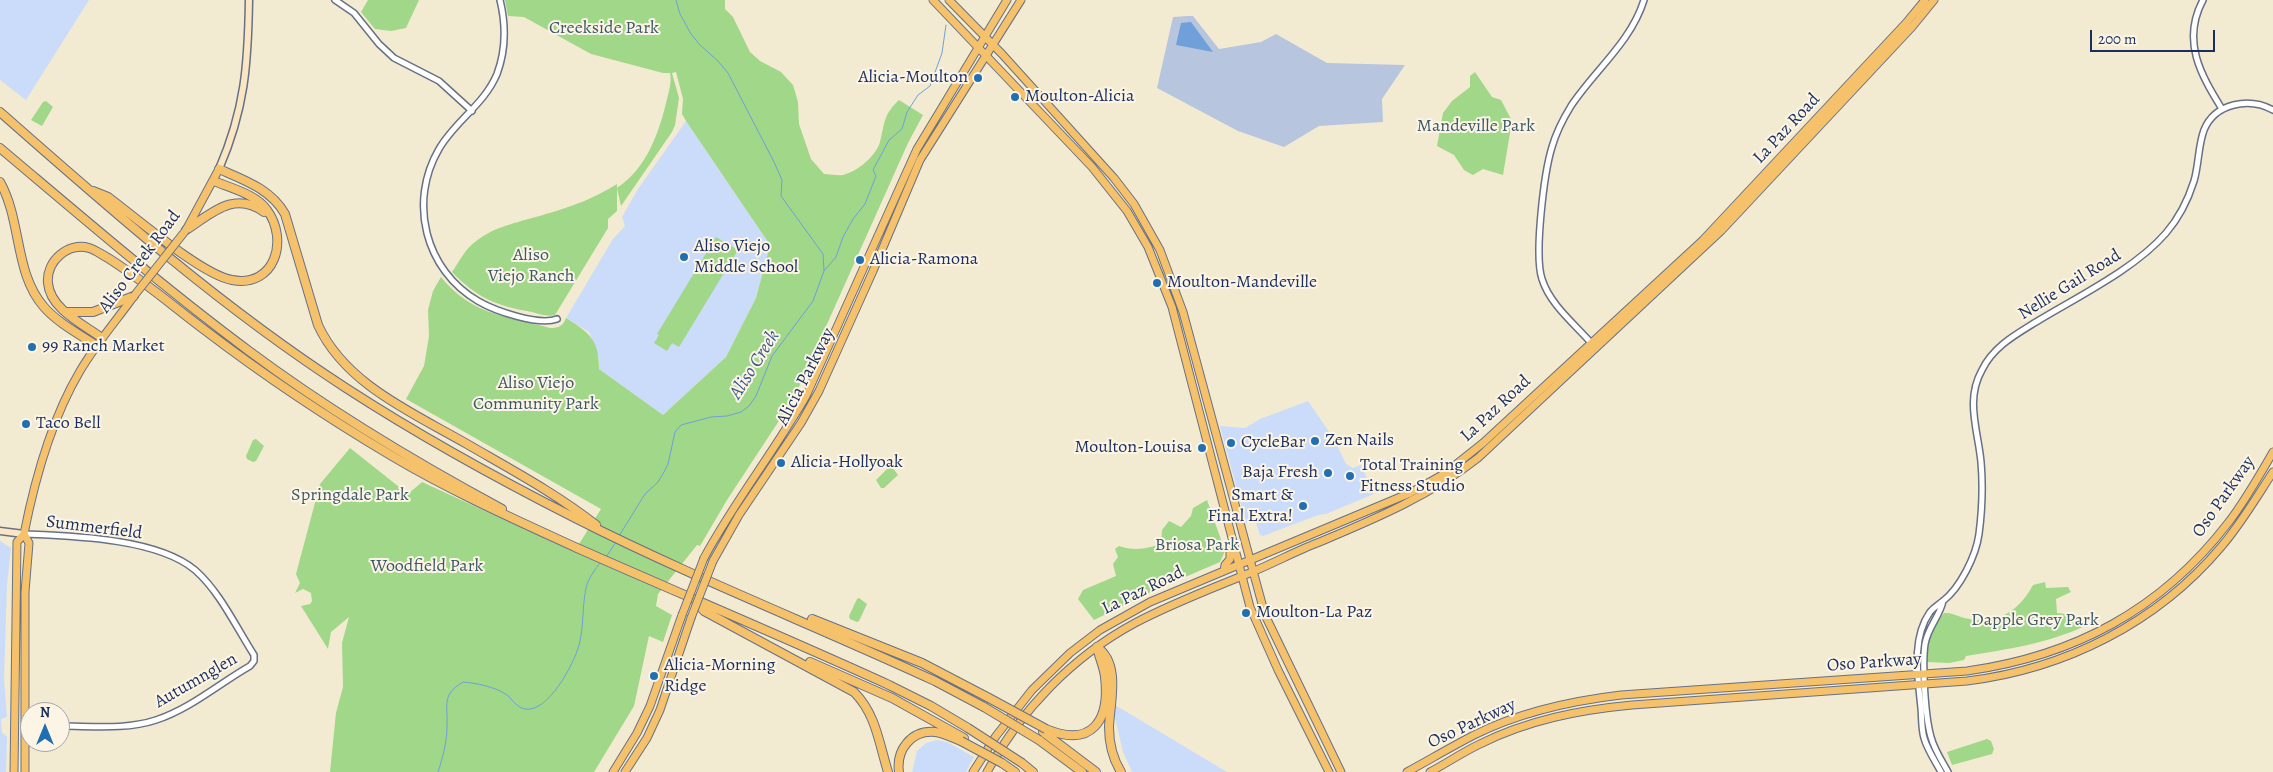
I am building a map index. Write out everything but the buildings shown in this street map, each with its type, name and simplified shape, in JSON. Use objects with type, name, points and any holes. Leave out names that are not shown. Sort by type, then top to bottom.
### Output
[{"type":"highway","points":[[0,112],[88,189],[237,312],[338,382],[481,468],[580,517]]},
{"type":"highway","points":[[0,148],[170,289],[250,352],[336,411],[408,456],[568,543]]},
{"type":"highway","points":[[219,169],[259,187],[280,204],[285,214],[318,325],[329,346],[344,362],[382,394],[411,414],[465,443],[605,532],[935,681],[984,707],[1039,740],[1082,772]]},
{"type":"highway","points":[[88,189],[108,197],[195,262],[221,277],[233,281],[253,278],[266,270],[276,258],[279,238],[272,218],[268,210],[256,199],[214,181]]},
{"type":"highway","points":[[0,182],[10,206],[25,270],[33,292],[53,316],[97,346]]},
{"type":"highway","points":[[186,230],[216,210],[237,202],[258,207],[272,218]]},
{"type":"highway","points":[[102,338],[58,305],[50,293],[48,283],[50,268],[56,258],[66,250],[76,247],[89,248],[123,268],[207,332],[301,399],[385,452],[503,515],[889,685],[931,706],[968,728],[1033,772]]},
{"type":"highway","points":[[67,312],[93,312],[134,296]]},
{"type":"highway","points":[[732,590],[922,663],[989,698],[1045,731],[1096,772]]},
{"type":"highway","points":[[694,600],[704,610],[846,686],[860,698],[872,717],[888,772]]},
{"type":"highway","points":[[765,642],[892,698],[1015,772]]},
{"type":"highway","points":[[1045,731],[1073,737],[1085,734],[1098,723],[1103,708],[1106,678],[1097,647]]},
{"type":"highway","points":[[1097,647],[1105,652],[1112,670],[1110,737],[1112,752],[1121,772]]},
{"type":"highway","points":[[899,772],[898,760],[902,749],[909,740],[919,734],[936,732],[962,739]]},
{"type":"main road","name":"Aliso Creek Road","points":[[14,772],[17,542],[24,534],[35,484],[50,436],[70,389],[102,338],[186,230],[214,181],[231,142],[243,95],[248,53],[249,0]]},
{"type":"main road","points":[[934,0],[1092,167],[1127,211],[1148,247],[1172,307],[1242,576],[1258,626],[1330,772]]},
{"type":"main road","points":[[949,0],[1002,54],[1114,178],[1134,204],[1160,250],[1183,312],[1252,572],[1273,634],[1341,772]]},
{"type":"main road","name":"Alicia Parkway","points":[[613,772],[637,733],[650,706],[704,558],[806,396],[917,149],[1007,0]]},
{"type":"main road","name":"Alicia Parkway","points":[[625,772],[647,738],[660,710],[691,618],[713,561],[739,516],[801,423],[830,368],[920,160],[1021,0]]},
{"type":"main road","name":"La Paz Road","points":[[987,772],[1008,738],[1028,711],[1057,680],[1097,647],[1133,624],[1168,607],[1401,506],[1446,482],[1478,458],[1721,222],[1899,30],[1924,0]]},
{"type":"main road","name":"La Paz Road","points":[[973,772],[1022,700],[1056,665],[1093,635],[1122,616],[1150,602],[1410,493],[1444,474],[1484,443],[1699,253],[1742,210],[1912,27],[1934,0]]},
{"type":"main road","points":[[1002,54],[1001,39],[1003,30]]},
{"type":"main road","points":[[877,238],[886,241]]},
{"type":"main road","points":[[806,396],[811,393],[823,370],[830,368],[827,360],[840,330],[841,320]]},
{"type":"main road","name":"Oso Parkway","points":[[1407,772],[1475,735],[1503,723],[1538,710],[1577,701],[1621,695],[1996,667],[2040,656],[2078,642],[2128,615],[2172,582],[2206,549],[2241,504],[2273,452]]},
{"type":"main road","name":"Oso Parkway","points":[[1430,772],[1501,734],[1545,719],[1584,710],[1922,685],[1984,679],[2035,668],[2092,646],[2138,621],[2178,589],[2220,549],[2244,517],[2273,472]]},
{"type":"main road","points":[[0,532],[24,534]]},
{"type":"main road","name":"Aliso Creek Road","points":[[24,534],[29,543],[25,592],[27,702]]},
{"type":"main road","points":[[1224,571],[1225,565],[1230,559],[1230,549],[1234,544]]},
{"type":"main road","points":[[15,620],[21,629],[21,649],[25,654]]},
{"type":"main road","points":[[1093,635],[1097,647]]},
{"type":"main road","points":[[15,725],[20,725]]},
{"type":"main road","name":"Aliso Creek Road","points":[[25,772],[26,752]]},
{"type":"street","points":[[335,0],[354,13],[379,44],[394,58],[439,81],[472,111]]},
{"type":"street","points":[[500,0],[504,24],[502,59],[488,91],[439,149],[426,183],[424,222],[435,259],[455,284],[485,305],[516,315],[543,320],[558,319]]},
{"type":"street","points":[[1593,345],[1550,297],[1542,280],[1539,264],[1539,246],[1548,163],[1563,120],[1572,105],[1624,40],[1635,22],[1644,0]]},
{"type":"street","points":[[2203,0],[2194,29],[2194,51],[2200,72],[2222,110],[2232,105],[2246,102],[2264,105],[2273,110]]},
{"type":"street","name":"Nellie Gail Road","points":[[1941,772],[1924,738],[1922,674],[1925,644],[1932,624],[1942,608],[1943,601],[1967,570],[1976,551],[1979,536],[1981,464],[1973,402],[1977,378],[1990,357],[2010,338],[2127,266],[2156,244],[2184,206],[2194,179],[2204,130],[2222,110]]},
{"type":"street","name":"Summerfield","points":[[24,534],[131,544],[166,554],[186,564],[202,577],[216,594],[254,655],[254,661]]},
{"type":"street","name":"Autumnglen","points":[[70,726],[129,726],[156,720],[189,704],[250,666],[254,661]]},
{"type":"street","name":"Nellie Gail Road","points":[[1922,685],[1931,738],[1948,772]]},
{"type":"shaded area","points":[[0,0],[89,0],[26,100],[0,80]]},
{"type":"shaded area","points":[[1193,16],[1219,49],[1261,42],[1276,34],[1327,63],[1405,65],[1382,99],[1383,122],[1319,126],[1284,147],[1238,131],[1157,88],[1173,17]]},
{"type":"shaded area","name":"Aliso Viejo Middle School","points":[[686,121],[770,245],[756,298],[726,357],[663,415],[599,369],[599,358],[589,332],[566,318],[613,239],[625,226],[622,217],[638,189]]},
{"type":"shaded area","points":[[1308,401],[1334,439],[1346,464],[1353,468],[1361,465],[1374,494],[1326,514],[1318,515],[1263,536],[1260,535],[1255,520],[1246,523],[1220,426],[1245,428],[1260,419]]},
{"type":"shaded area","points":[[0,541],[11,548],[7,585],[4,679],[7,717],[1,719],[2,732],[7,737],[6,772],[0,772]]},
{"type":"shaded area","points":[[1115,705],[1227,772],[1132,772],[1123,752],[1114,714]]},
{"type":"shaded area","points":[[937,740],[947,742],[974,757],[966,772],[912,772],[917,751],[926,743]]},
{"type":"green space","points":[[368,0],[419,0],[406,28],[391,31],[375,29],[361,12]]},
{"type":"green space","points":[[505,0],[725,0],[725,9],[733,17],[750,52],[760,61],[781,72],[793,85],[798,102],[799,124],[811,159],[824,174],[841,175],[849,173],[870,158],[880,142],[887,115],[899,100],[923,115],[908,143],[794,398],[727,500],[700,546],[697,545],[658,594],[656,606],[672,615],[663,642],[649,636],[634,706],[594,772],[330,772],[336,713],[343,687],[342,643],[349,617],[331,632],[328,649],[301,606],[310,604],[312,601],[311,593],[303,589],[295,593],[300,583],[296,574],[320,484],[350,448],[408,494],[422,482],[574,552],[601,509],[406,399],[424,366],[429,336],[428,310],[433,291],[441,277],[453,290],[477,307],[505,317],[550,328],[560,326],[566,318],[587,333],[595,344],[599,359],[599,369],[663,415],[726,357],[756,298],[770,245],[682,114],[683,99],[676,72],[672,73],[679,98],[675,125],[621,206],[617,188],[627,180],[644,160],[656,137],[670,86],[670,73],[663,73],[591,54],[524,17],[508,16]]},
{"type":"green space","name":"Mandeville Park","points":[[1475,72],[1492,97],[1501,100],[1512,121],[1503,175],[1483,169],[1473,175],[1464,170],[1454,155],[1437,146],[1443,113],[1452,101],[1470,87],[1470,76]]},
{"type":"green space","points":[[46,101],[53,107],[42,126],[31,120],[43,102]]},
{"type":"green space","name":"Aliso Viejo Ranch","points":[[617,184],[617,211],[608,219],[608,228],[555,315],[549,316],[508,307],[488,300],[461,281],[452,272],[471,245],[483,236],[509,225],[574,205],[600,194]]},
{"type":"green space","points":[[716,237],[738,250],[679,347],[672,343],[667,351],[654,343],[659,335],[657,334]]},
{"type":"green space","points":[[256,439],[264,446],[256,461],[253,462],[247,459],[246,456],[253,440]]},
{"type":"green space","points":[[889,467],[892,467],[898,475],[884,488],[881,488],[876,480]]},
{"type":"green space","name":"Briosa Park","points":[[1207,500],[1225,551],[1220,562],[1157,589],[1094,620],[1078,599],[1083,590],[1116,576],[1113,564],[1118,557],[1115,549],[1119,546],[1140,549],[1161,544],[1162,530],[1169,521],[1181,527],[1191,516],[1193,508]]},
{"type":"green space","name":"Dapple Grey Park","points":[[2045,582],[2046,588],[2068,587],[2071,592],[2056,599],[2057,613],[2073,615],[2079,622],[2085,623],[2085,626],[2041,642],[1966,656],[1964,660],[1949,663],[1927,662],[1931,636],[1936,624],[1944,613],[1966,618],[1990,620],[2008,613],[2022,601],[2033,585]]},
{"type":"green space","points":[[859,598],[867,604],[857,622],[850,619],[849,616]]},
{"type":"green space","points":[[1987,739],[1991,741],[1994,749],[1992,754],[1952,765],[1947,752]]},
{"type":"water","points":[[1191,22],[1213,52],[1176,45],[1181,23]]},
{"type":"waterway","name":"Aliso Creek","points":[[619,536],[645,494],[658,482],[664,472],[668,464],[675,432],[681,425],[711,417],[727,416],[741,412],[749,406],[756,396],[772,356],[813,301],[824,271],[823,254],[781,196],[782,180],[728,73],[691,34],[680,14],[676,0]]},
{"type":"waterway","points":[[824,271],[836,257],[843,237],[853,219],[865,204],[876,176],[873,170],[889,140],[902,129],[907,112],[918,95],[930,86],[942,53],[946,25]]},
{"type":"waterway","name":"Aliso Creek","points":[[606,557],[616,542]]},
{"type":"waterway","name":"Aliso Creek","points":[[438,772],[446,737],[447,701],[451,691],[463,682],[480,684],[502,692],[517,705],[525,709],[534,708],[542,703],[559,686],[572,664],[579,645],[588,581],[601,562]]},
{"type":"place","name":"Alicia-Moulton","points":[[978,78]]},
{"type":"place","name":"Moulton-Alicia","points":[[1015,97]]},
{"type":"place","name":"Aliso Viejo Middle School","points":[[684,257]]},
{"type":"place","name":"Alicia-Ramona","points":[[860,260]]},
{"type":"place","name":"Moulton-Mandeville","points":[[1157,283]]},
{"type":"place","name":"99 Ranch Market","points":[[32,347]]},
{"type":"place","name":"Taco Bell","points":[[26,424]]},
{"type":"place","name":"Zen Nails","points":[[1315,441]]},
{"type":"place","name":"CycleBar","points":[[1231,443]]},
{"type":"place","name":"Moulton-Louisa","points":[[1202,448]]},
{"type":"place","name":"Alicia-Hollyoak","points":[[781,463]]},
{"type":"place","name":"Baja Fresh","points":[[1328,473]]},
{"type":"place","name":"Total Training Fitness Studio","points":[[1350,476]]},
{"type":"place","name":"Smart & Final Extra!","points":[[1303,506]]},
{"type":"place","name":"Moulton-La Paz","points":[[1246,613]]},
{"type":"place","name":"Alicia-Morning Ridge","points":[[654,676]]},
{"type":"park label","name":"Creekside Park","points":[[604,29]]},
{"type":"park label","name":"Aliso Viejo Community Park","points":[[536,394]]},
{"type":"park label","name":"Springdale Park","points":[[350,496]]},
{"type":"park label","name":"Woodfield Park","points":[[427,567]]}]
